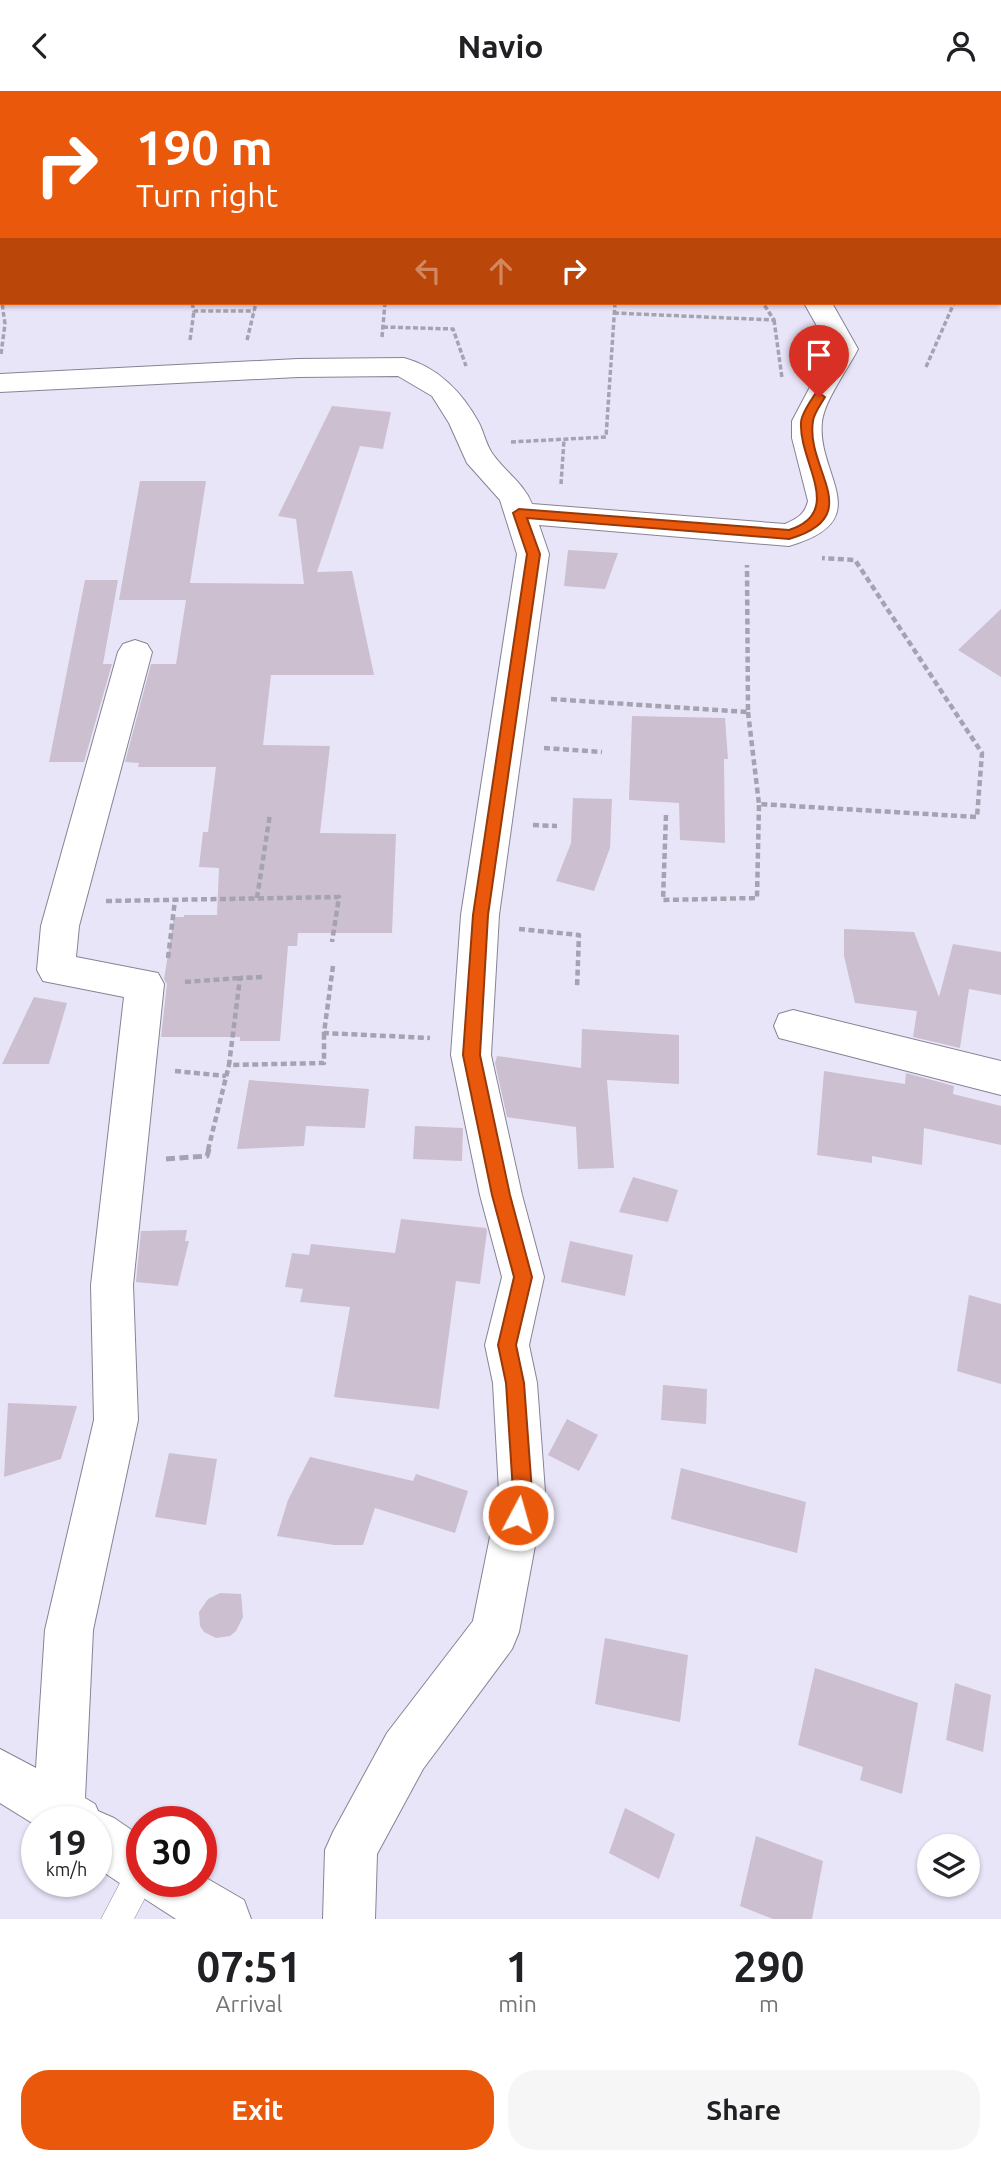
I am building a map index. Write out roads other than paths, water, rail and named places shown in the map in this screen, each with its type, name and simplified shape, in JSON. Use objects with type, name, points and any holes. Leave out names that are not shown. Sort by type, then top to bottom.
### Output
[{"type":"street","points":[[519,513],[789,535],[808,529],[822,513],[824,492],[810,453],[807,421],[844,349],[819,305]]},
{"type":"street","points":[[0,383],[298,368],[404,367],[442,390],[464,423],[478,456],[514,497],[533,554],[480,925],[471,1055],[501,1195],[523,1277],[507,1345],[515,1383],[522,1492],[495,1632],[405,1751],[351,1850],[349,1919]]},
{"type":"street","points":[[76,1806],[69,1630],[116,1420],[112,1285],[136,1067],[155,984],[56,970],[60,926],[135,652]]},
{"type":"street","points":[[793,1026],[1001,1078]]},
{"type":"street","points":[[0,1774],[51,1806]]},
{"type":"street","points":[[189,1897],[225,1919]]},
{"type":"lane","points":[[117,1919],[128,1897]]}]
